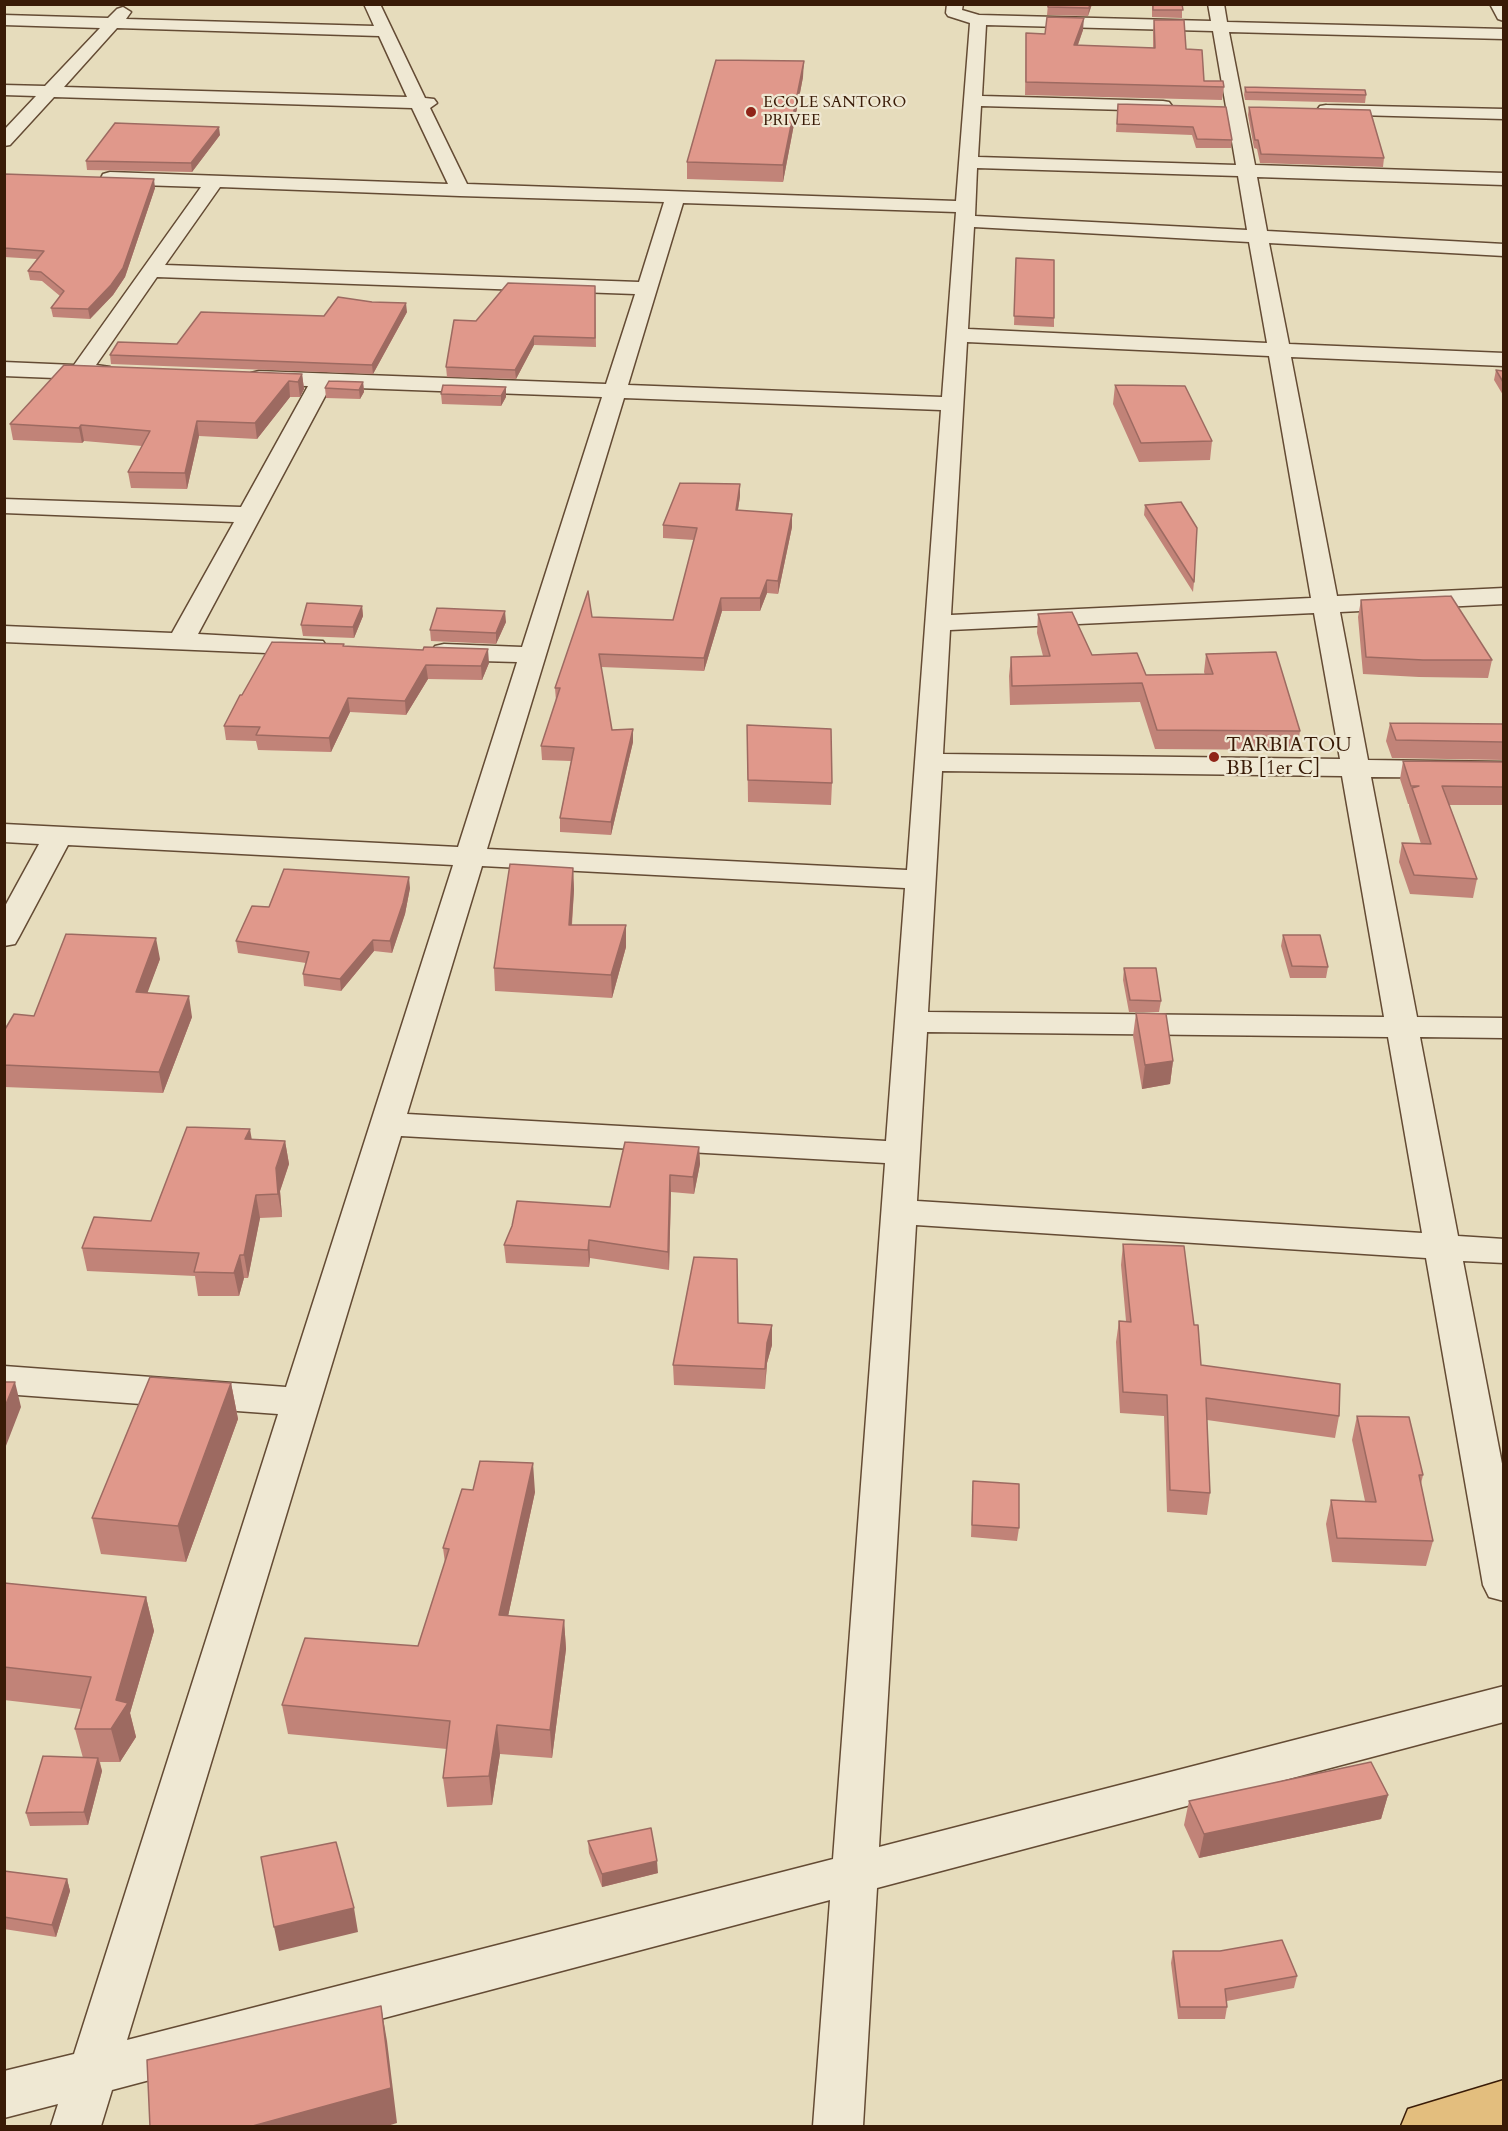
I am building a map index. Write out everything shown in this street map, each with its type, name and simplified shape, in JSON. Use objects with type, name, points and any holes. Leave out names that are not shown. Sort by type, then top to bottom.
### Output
[{"type":"main road","points":[[1426,2127],[1503,2103]]},
{"type":"street","points":[[4,141],[130,4]]},
{"type":"street","points":[[372,4],[384,31],[424,103],[460,190]]},
{"type":"street","points":[[1498,4],[1503,16]]},
{"type":"street","points":[[838,2127],[973,101],[967,12],[1218,16],[1503,34]]},
{"type":"street","points":[[1218,16],[1238,108],[1246,171],[1503,1585]]},
{"type":"street","points":[[4,20],[384,31]]},
{"type":"street","points":[[4,90],[424,103]]},
{"type":"street","points":[[973,101],[1175,106]]},
{"type":"street","points":[[1305,109],[1503,114]]},
{"type":"street","points":[[969,162],[1503,179]]},
{"type":"street","points":[[86,178],[675,197],[965,214],[1258,237],[1503,250]]},
{"type":"street","points":[[80,372],[214,182]]},
{"type":"street","points":[[76,2127],[675,197]]},
{"type":"street","points":[[151,271],[647,288]]},
{"type":"street","points":[[957,335],[1503,360]]},
{"type":"street","points":[[4,369],[126,373]]},
{"type":"street","points":[[241,378],[953,404]]},
{"type":"street","points":[[181,641],[322,381]]},
{"type":"street","points":[[4,506],[249,515]]},
{"type":"street","points":[[938,623],[1503,596]]},
{"type":"street","points":[[4,634],[333,648]]},
{"type":"street","points":[[416,651],[533,656]]},
{"type":"street","points":[[929,762],[1503,770]]},
{"type":"street","points":[[4,833],[921,880]]},
{"type":"street","points":[[4,937],[58,836]]},
{"type":"street","points":[[912,1022],[1503,1028]]},
{"type":"street","points":[[387,1124],[903,1153]]},
{"type":"street","points":[[899,1212],[1503,1251]]},
{"type":"street","points":[[4,1380],[300,1402]]},
{"type":"street","points":[[4,2095],[1503,1704]]},
{"type":"building","points":[[1048,4],[1090,4],[1089,8],[1048,7]]},
{"type":"building","points":[[1153,4],[1182,4],[1183,10],[1153,10]]},
{"type":"building","points":[[1047,17],[1084,18],[1074,45],[1155,48],[1154,20],[1184,20],[1186,49],[1202,50],[1204,81],[1223,81],[1224,87],[1026,82],[1026,33],[1045,34]]},
{"type":"building","points":[[716,60],[804,61],[783,165],[687,162]]},
{"type":"building","points":[[1245,87],[1365,90],[1366,95],[1246,92]]},
{"type":"building","points":[[1118,104],[1226,107],[1232,140],[1197,139],[1193,127],[1117,124]]},
{"type":"building","points":[[1249,107],[1370,110],[1384,158],[1261,154],[1258,140],[1255,140]]},
{"type":"building","points":[[115,123],[219,127],[191,163],[86,161]]},
{"type":"building","points":[[4,174],[154,179],[123,268],[111,285],[88,309],[51,308],[64,291],[41,272],[28,271],[44,251],[4,248]]},
{"type":"building","points":[[1016,258],[1054,260],[1054,318],[1014,316]]},
{"type":"building","points":[[508,283],[595,286],[595,338],[534,336],[515,370],[446,367],[454,320],[476,321]]},
{"type":"building","points":[[338,297],[372,302],[406,303],[372,365],[110,355],[118,342],[177,344],[201,312],[324,316]]},
{"type":"building","points":[[64,365],[302,374],[298,382],[289,381],[255,423],[197,421],[185,473],[128,472],[150,431],[81,425],[79,428],[10,424]]},
{"type":"building","points":[[1496,370],[1503,371],[1503,382]]},
{"type":"building","points":[[329,381],[363,382],[359,390],[325,388]]},
{"type":"building","points":[[443,385],[506,387],[501,396],[441,394]]},
{"type":"building","points":[[1115,385],[1185,386],[1212,441],[1141,443]]},
{"type":"building","points":[[680,483],[740,484],[736,510],[792,514],[778,581],[767,580],[760,598],[721,598],[704,658],[599,654],[612,730],[633,729],[611,822],[560,818],[574,748],[541,746],[560,688],[555,688],[588,591],[592,617],[673,620],[697,528],[663,525]]},
{"type":"building","points":[[1181,502],[1197,528],[1194,582],[1145,505]]},
{"type":"building","points":[[1451,596],[1492,660],[1366,657],[1361,600]]},
{"type":"building","points":[[307,603],[362,606],[353,627],[301,625]]},
{"type":"building","points":[[437,608],[505,611],[496,633],[430,630]]},
{"type":"building","points":[[1072,612],[1092,655],[1137,653],[1146,675],[1213,674],[1206,654],[1276,652],[1300,731],[1157,730],[1142,683],[1012,686],[1011,657],[1050,656],[1038,614]]},
{"type":"building","points":[[272,642],[344,644],[343,646],[423,650],[424,647],[488,649],[481,666],[426,665],[405,701],[348,698],[329,738],[256,735],[260,727],[224,726]]},
{"type":"building","points":[[1390,723],[1503,724],[1503,742],[1396,740]]},
{"type":"building","points":[[747,725],[831,729],[832,783],[748,780]]},
{"type":"building","points":[[1403,761],[1503,762],[1503,787],[1442,786],[1477,879],[1414,875],[1402,843],[1431,844],[1412,788],[1419,786],[1411,786]]},
{"type":"building","points":[[510,864],[573,868],[569,925],[626,925],[611,975],[494,968]]},
{"type":"building","points":[[284,869],[409,877],[390,941],[373,940],[340,979],[303,974],[309,952],[236,941],[252,906],[269,907]]},
{"type":"building","points":[[66,934],[156,938],[136,992],[189,996],[159,1072],[4,1065],[4,1031],[14,1014],[34,1016]]},
{"type":"building","points":[[1283,935],[1320,935],[1328,967],[1292,966]]},
{"type":"building","points":[[1124,968],[1156,968],[1161,1001],[1130,1000]]},
{"type":"building","points":[[1136,1013],[1166,1014],[1173,1061],[1145,1065]]},
{"type":"building","points":[[187,1127],[250,1129],[245,1139],[285,1141],[276,1168],[278,1194],[256,1195],[244,1255],[240,1255],[234,1273],[194,1272],[199,1253],[82,1248],[94,1217],[151,1221]]},
{"type":"building","points":[[625,1142],[699,1147],[693,1177],[670,1175],[668,1252],[589,1240],[588,1250],[504,1245],[512,1226],[517,1201],[610,1207]]},
{"type":"building","points":[[1123,1244],[1184,1246],[1194,1325],[1198,1325],[1201,1365],[1340,1384],[1339,1416],[1206,1398],[1210,1493],[1170,1490],[1167,1395],[1123,1392],[1119,1321],[1131,1322]]},
{"type":"building","points":[[694,1257],[737,1259],[738,1323],[772,1325],[767,1343],[765,1369],[673,1365]]},
{"type":"building","points":[[150,1377],[231,1383],[178,1526],[92,1518]]},
{"type":"building","points":[[4,1382],[15,1382],[4,1409]]},
{"type":"building","points":[[1357,1416],[1409,1417],[1423,1475],[1419,1475],[1433,1541],[1337,1538],[1331,1500],[1376,1502]]},
{"type":"building","points":[[480,1461],[533,1463],[499,1615],[564,1620],[550,1730],[497,1725],[489,1776],[443,1778],[450,1721],[282,1705],[305,1638],[418,1646],[449,1549],[443,1548],[462,1489],[473,1490]]},
{"type":"building","points":[[973,1481],[1019,1484],[1019,1528],[972,1525]]},
{"type":"building","points":[[4,1583],[146,1597],[116,1700],[128,1703],[111,1729],[75,1729],[91,1677],[4,1667]]},
{"type":"building","points":[[43,1756],[98,1758],[84,1812],[26,1813]]},
{"type":"building","points":[[1371,1762],[1388,1795],[1204,1834],[1189,1801]]},
{"type":"building","points":[[651,1828],[657,1861],[602,1874],[588,1841]]},
{"type":"building","points":[[336,1842],[354,1908],[274,1927],[261,1857]]},
{"type":"building","points":[[4,1871],[67,1879],[52,1925],[4,1917]]},
{"type":"building","points":[[1282,1940],[1297,1976],[1225,1989],[1227,2007],[1180,2007],[1173,1951],[1220,1951]]},
{"type":"building","points":[[381,2006],[391,2088],[249,2127],[150,2127],[147,2060]]},
{"type":"place","name":"ECOLE SANTORO PRIVEE","points":[[751,112]]},
{"type":"place","name":"TARBIATOU BB [1er C]","points":[[1214,757]]}]
